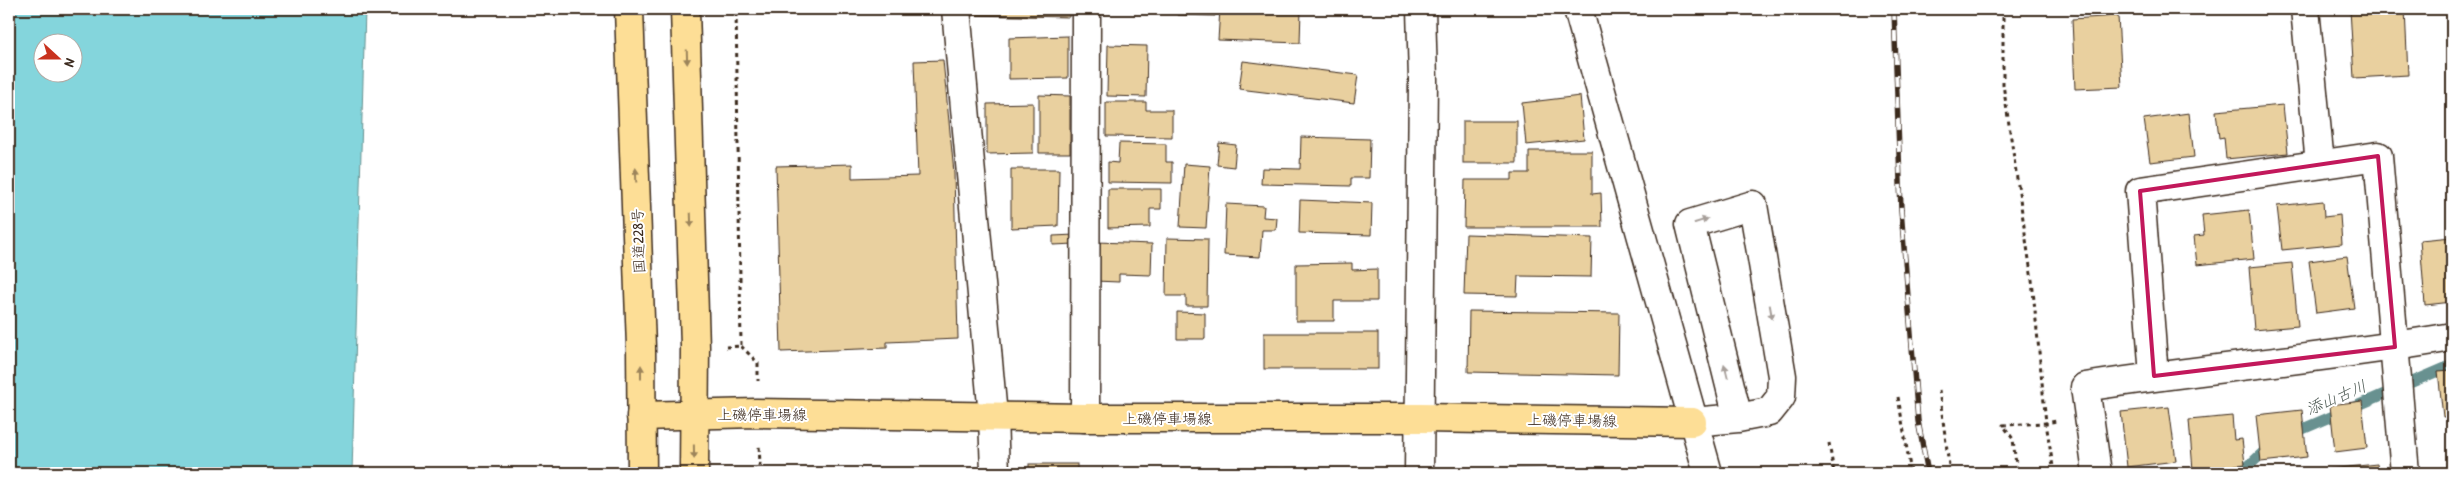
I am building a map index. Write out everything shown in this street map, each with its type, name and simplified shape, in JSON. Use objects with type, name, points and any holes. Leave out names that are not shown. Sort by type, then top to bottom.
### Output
[{"type":"main road","name":"国道228号","points":[[629,9],[641,347],[642,473]]},
{"type":"main road","points":[[685,9],[695,348],[694,473]]},
{"type":"main road","name":"上磯停車場線","points":[[641,416],[756,413],[1086,418],[1420,418],[1692,422]]},
{"type":"street","points":[[956,9],[993,416],[995,473]]},
{"type":"street","points":[[1086,9],[1086,418]]},
{"type":"street","points":[[1419,473],[1423,80],[1421,9]]},
{"type":"street","points":[[1578,9],[1692,422],[1708,473]]},
{"type":"street","points":[[2305,9],[2320,164]]},
{"type":"street","points":[[2154,376],[2140,191],[2378,156],[2405,473]]},
{"type":"street","points":[[1692,422],[1738,418],[1769,412],[1781,397],[1782,376],[1753,205],[1690,224],[1738,418]]},
{"type":"street","points":[[2097,473],[2085,387],[2154,376],[2395,347],[2452,337]]},
{"type":"path","points":[[2003,9],[2003,84],[2032,280],[2046,423],[2003,425],[2013,439],[2017,473]]},
{"type":"path","points":[[1939,390],[1950,473]]},
{"type":"path","points":[[1898,398],[1911,473]]},
{"type":"path","points":[[1829,443],[1834,473]]},
{"type":"highlighted area","points":[[2378,156],[2395,347],[2154,376],[2140,191]]},
{"type":"water","points":[[9,9],[365,9],[352,473],[9,473]]},
{"type":"building","points":[[968,9],[1069,9],[1069,17],[968,15]]},
{"type":"building","points":[[1177,9],[1215,9],[1215,16],[1177,15]]},
{"type":"building","points":[[1220,9],[1301,9],[1300,43],[1218,40]]},
{"type":"building","points":[[2350,9],[2405,9],[2408,75],[2354,78]]},
{"type":"building","points":[[2447,9],[2452,9],[2452,24],[2449,25]]},
{"type":"building","points":[[2118,16],[2122,87],[2075,89],[2072,19]]},
{"type":"building","points":[[1068,36],[1068,78],[1009,79],[1009,38]]},
{"type":"building","points":[[1108,45],[1147,46],[1146,97],[1107,96]]},
{"type":"building","points":[[943,60],[954,173],[958,339],[887,342],[887,348],[781,352],[776,166],[852,164],[852,178],[918,176],[914,61]]},
{"type":"building","points":[[1243,61],[1358,75],[1354,103],[1239,89]]},
{"type":"building","points":[[1039,95],[1070,96],[1070,153],[1039,153]]},
{"type":"building","points":[[1580,96],[1584,139],[1526,145],[1522,103]]},
{"type":"building","points":[[1106,102],[1146,102],[1146,110],[1172,110],[1172,137],[1106,136]]},
{"type":"building","points":[[1033,103],[1033,153],[987,154],[987,104]]},
{"type":"building","points":[[2283,105],[2288,153],[2226,159],[2224,137],[2219,138],[2216,111]]},
{"type":"building","points":[[2189,113],[2194,157],[2150,162],[2144,119]]},
{"type":"building","points":[[1463,121],[1517,121],[1517,163],[1463,163]]},
{"type":"building","points":[[1301,137],[1370,139],[1369,178],[1351,178],[1351,186],[1261,184],[1262,168],[1300,169]]},
{"type":"building","points":[[1119,143],[1166,144],[1166,162],[1172,162],[1172,183],[1108,182],[1108,162],[1118,163]]},
{"type":"building","points":[[1219,143],[1236,145],[1234,167],[1217,165]]},
{"type":"building","points":[[1529,151],[1592,151],[1592,194],[1601,193],[1602,227],[1464,227],[1465,180],[1512,180],[1512,173],[1529,173]]},
{"type":"building","points":[[1184,164],[1210,166],[1206,228],[1180,227]]},
{"type":"building","points":[[1011,169],[1059,169],[1058,226],[1011,228]]},
{"type":"building","points":[[1108,189],[1161,189],[1161,209],[1150,209],[1150,227],[1108,228]]},
{"type":"building","points":[[1300,200],[1372,203],[1371,235],[1299,233]]},
{"type":"building","points":[[2323,201],[2324,217],[2340,215],[2342,244],[2282,250],[2277,206]]},
{"type":"building","points":[[1226,204],[1264,206],[1263,217],[1277,218],[1276,230],[1262,230],[1260,257],[1224,255]]},
{"type":"building","points":[[2249,210],[2254,259],[2197,265],[2194,236],[2204,235],[2202,215]]},
{"type":"building","points":[[1466,234],[1592,238],[1591,277],[1518,276],[1517,296],[1464,295]]},
{"type":"building","points":[[1075,235],[1075,244],[1053,245],[1053,236]]},
{"type":"building","points":[[2452,237],[2452,302],[2425,305],[2420,240]]},
{"type":"building","points":[[1167,238],[1208,239],[1207,306],[1186,306],[1186,296],[1166,296]]},
{"type":"building","points":[[1097,242],[1152,244],[1151,275],[1119,274],[1119,282],[1095,281]]},
{"type":"building","points":[[2347,256],[2354,308],[2316,313],[2309,261]]},
{"type":"building","points":[[1352,263],[1352,270],[1377,269],[1377,301],[1334,301],[1334,321],[1296,321],[1296,264]]},
{"type":"building","points":[[2292,263],[2298,326],[2254,330],[2249,267]]},
{"type":"building","points":[[1469,311],[1619,313],[1618,375],[1468,372]]},
{"type":"building","points":[[1177,312],[1205,313],[1205,339],[1177,339]]},
{"type":"building","points":[[1264,333],[1378,333],[1378,369],[1264,369]]},
{"type":"building","points":[[2452,370],[2452,416],[2443,417],[2438,371]]},
{"type":"building","points":[[2362,401],[2367,448],[2335,452],[2330,405]]},
{"type":"building","points":[[2169,407],[2176,461],[2127,467],[2121,412]]},
{"type":"building","points":[[2302,410],[2307,457],[2261,462],[2256,415]]},
{"type":"building","points":[[2232,416],[2234,440],[2242,439],[2245,464],[2193,470],[2189,420]]},
{"type":"building","points":[[1029,464],[1077,464],[1077,473],[1029,473]]},
{"type":"building","points":[[2377,464],[2378,473],[2330,473],[2329,469]]},
{"type":"building","points":[[1197,467],[1279,468],[1279,473],[1197,473]]},
{"type":"building","points":[[1286,468],[1382,469],[1382,473],[1286,473]]},
{"type":"building","points":[[1495,469],[1575,471],[1575,473],[1495,473]]},
{"type":"waterway","name":"添山古川","points":[[2291,434],[2452,365]]},
{"type":"waterway","name":"添山古川","points":[[2241,473],[2270,446]]},
{"type":"railway","points":[[1894,9],[1901,210],[1918,421],[1928,473]]}]
